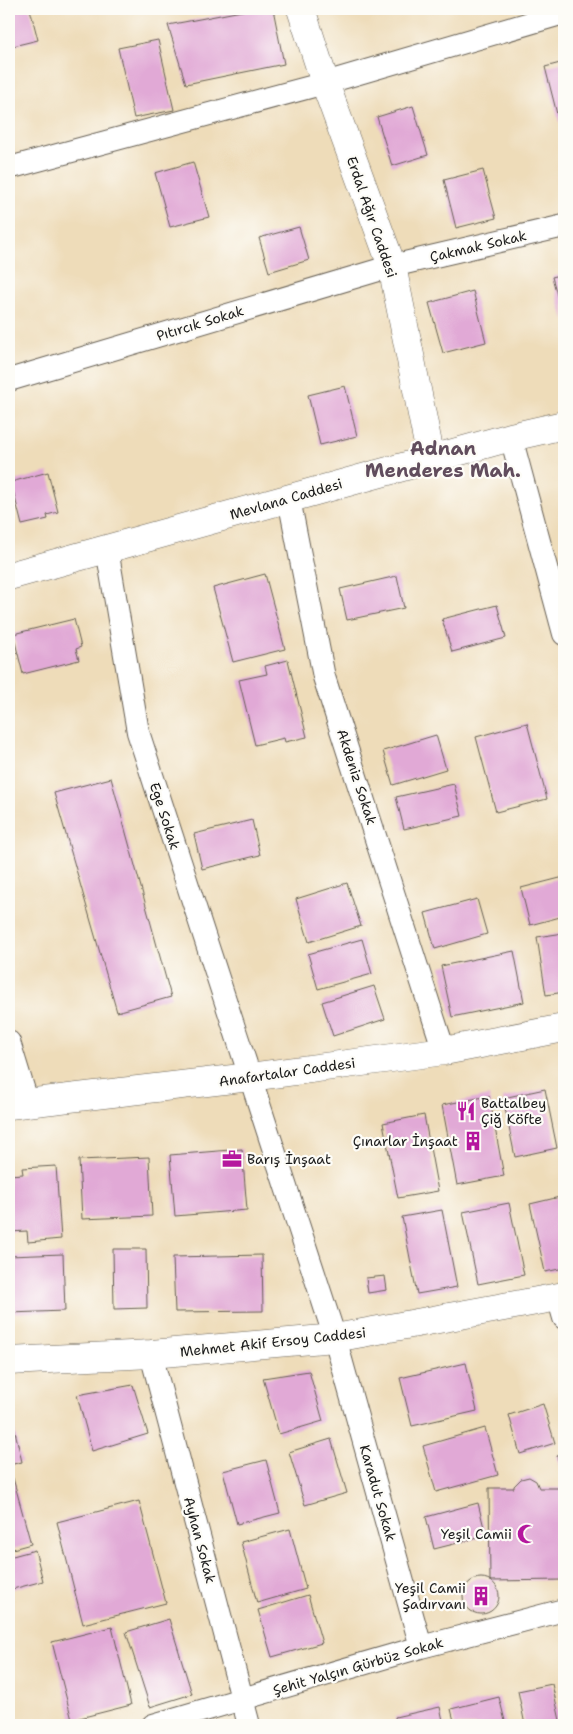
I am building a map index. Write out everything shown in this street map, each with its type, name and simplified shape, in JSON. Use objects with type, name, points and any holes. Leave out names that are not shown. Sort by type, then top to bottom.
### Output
[{"type":"street","name":"Erdal Ağır Caddesi","points":[[301,9],[325,83],[392,266],[431,459]]},
{"type":"street","points":[[9,168],[325,83],[562,12]]},
{"type":"street","name":"Çakmak Sokak","points":[[392,266],[564,226]]},
{"type":"street","name":"Pıtırcık Sokak","points":[[9,380],[392,266]]},
{"type":"street","name":"Mevlana Caddesi","points":[[9,576],[511,437],[564,425]]},
{"type":"street","points":[[511,437],[564,634]]},
{"type":"street","name":"Akdeniz Sokak","points":[[289,498],[324,677],[444,1051]]},
{"type":"street","name":"Ege Sokak","points":[[107,549],[138,732],[337,1346]]},
{"type":"street","name":"Anafartalar Caddesi","points":[[18,1105],[444,1051],[564,1028]]},
{"type":"street","points":[[9,1042],[18,1105]]},
{"type":"street","name":"Mehmet Akif Ersoy Caddesi","points":[[9,1377],[337,1346],[563,1307]]},
{"type":"street","name":"Karadut Sokak","points":[[337,1346],[421,1647]]},
{"type":"street","name":"Mehmet Akif Ersoy Caddesi","points":[[9,1361],[153,1362]]},
{"type":"street","name":"Ayhan Sokak","points":[[153,1362],[249,1725]]},
{"type":"street","name":"Şehit Yalçın Gürbüz Sokak","points":[[153,1725],[421,1647],[564,1610]]},
{"type":"building","points":[[9,9],[30,9],[38,40],[9,47]]},
{"type":"building","points":[[252,9],[273,9],[284,64],[186,84],[168,25]]},
{"type":"building","points":[[158,40],[174,110],[134,118],[118,48]]},
{"type":"building","points":[[564,62],[564,120],[559,122],[545,67]]},
{"type":"building","points":[[413,106],[428,155],[392,166],[377,117]]},
{"type":"building","points":[[193,162],[209,217],[170,227],[155,173]]},
{"type":"building","points":[[483,170],[496,218],[456,228],[444,180]]},
{"type":"building","points":[[299,227],[309,260],[269,272],[259,238]]},
{"type":"building","points":[[564,274],[564,320],[552,277]]},
{"type":"building","points":[[473,291],[486,342],[443,353],[429,303]]},
{"type":"building","points":[[345,386],[357,436],[320,445],[308,395]]},
{"type":"building","points":[[48,472],[58,512],[47,515],[48,519],[22,525],[11,482]]},
{"type":"building","points":[[265,574],[285,649],[233,662],[213,588]]},
{"type":"building","points":[[397,576],[404,608],[347,620],[340,589]]},
{"type":"building","points":[[497,605],[506,638],[452,652],[442,619]]},
{"type":"building","points":[[74,619],[81,647],[76,649],[79,660],[23,674],[13,634]]},
{"type":"building","points":[[288,660],[307,737],[285,742],[284,738],[255,745],[239,680],[267,674],[265,666]]},
{"type":"building","points":[[527,723],[547,799],[496,812],[476,737]]},
{"type":"building","points":[[436,735],[446,769],[393,785],[383,751]]},
{"type":"building","points":[[111,778],[171,997],[117,1012],[54,793]]},
{"type":"building","points":[[454,784],[462,816],[404,829],[396,797]]},
{"type":"building","points":[[252,820],[260,855],[202,869],[194,834]]},
{"type":"building","points":[[564,877],[564,916],[530,925],[521,888]]},
{"type":"building","points":[[347,883],[361,926],[309,942],[296,899]]},
{"type":"building","points":[[477,899],[487,934],[435,949],[425,913]]},
{"type":"building","points":[[564,933],[564,992],[546,995],[537,937]]},
{"type":"building","points":[[362,939],[372,974],[318,989],[308,954]]},
{"type":"building","points":[[514,951],[524,1002],[452,1017],[441,966]]},
{"type":"building","points":[[374,986],[385,1019],[333,1036],[322,1002]]},
{"type":"building","points":[[545,1089],[557,1148],[515,1157],[503,1098]]},
{"type":"building","name":"Çınarlar İnşaat","points":[[489,1096],[504,1176],[457,1185],[442,1105]]},
{"type":"building","points":[[424,1115],[438,1191],[398,1198],[383,1123]]},
{"type":"building","points":[[242,1149],[247,1210],[175,1216],[170,1155]]},
{"type":"building","points":[[149,1157],[152,1216],[82,1219],[79,1160]]},
{"type":"building","points":[[56,1166],[61,1239],[28,1242],[27,1231],[9,1232],[9,1175],[23,1174],[22,1168]]},
{"type":"building","points":[[564,1196],[564,1268],[545,1272],[530,1204]]},
{"type":"building","points":[[509,1203],[524,1275],[478,1284],[463,1212]]},
{"type":"building","points":[[442,1210],[457,1287],[417,1294],[402,1217]]},
{"type":"building","points":[[113,1249],[146,1249],[147,1308],[114,1309]]},
{"type":"building","points":[[63,1254],[65,1311],[9,1313],[9,1256]]},
{"type":"building","points":[[262,1255],[263,1311],[175,1312],[173,1257]]},
{"type":"building","points":[[385,1276],[387,1290],[368,1293],[366,1278]]},
{"type":"building","points":[[466,1363],[477,1411],[412,1426],[400,1378]]},
{"type":"building","points":[[309,1371],[323,1421],[279,1434],[263,1378]]},
{"type":"building","points":[[133,1385],[148,1434],[92,1451],[77,1395]]},
{"type":"building","points":[[543,1404],[555,1443],[520,1454],[509,1415]]},
{"type":"building","points":[[9,1405],[22,1462],[9,1465]]},
{"type":"building","points":[[485,1428],[498,1475],[436,1492],[423,1446]]},
{"type":"building","points":[[331,1439],[347,1493],[305,1505],[289,1452]]},
{"type":"building","points":[[564,1454],[564,1478],[557,1456]]},
{"type":"building","points":[[266,1460],[280,1513],[237,1524],[223,1471]]},
{"type":"building","name":"Yeşil Camii","points":[[529,1477],[536,1481],[539,1488],[564,1488],[564,1580],[490,1581],[489,1488],[514,1488],[521,1479]]},
{"type":"building","points":[[13,1478],[31,1544],[9,1550],[9,1479]]},
{"type":"building","points":[[139,1501],[166,1603],[83,1624],[57,1522]]},
{"type":"building","points":[[478,1503],[486,1536],[434,1549],[426,1517]]},
{"type":"building","points":[[290,1529],[306,1589],[257,1603],[241,1542]]},
{"type":"building","points":[[35,1550],[43,1581],[9,1590],[9,1557]]},
{"type":"building","name":"Yeşil Camii Şadırvanı","points":[[481,1578],[493,1584],[499,1596],[493,1608],[481,1614],[469,1608],[463,1596],[469,1584]]},
{"type":"building","points":[[308,1595],[322,1643],[272,1657],[258,1610]]},
{"type":"building","points":[[169,1619],[192,1694],[150,1707],[126,1632]]},
{"type":"building","points":[[112,1627],[131,1705],[72,1720],[52,1642]]},
{"type":"building","points":[[552,1684],[561,1725],[525,1725],[518,1691]]},
{"type":"building","points":[[9,1695],[17,1725],[9,1725]]},
{"type":"building","points":[[499,1697],[506,1725],[455,1725],[451,1709]]},
{"type":"building","points":[[440,1707],[444,1725],[396,1725],[395,1717]]},
{"type":"place","name":"Battalbey Çiğ Köfte","points":[[466,1111]]},
{"type":"place","name":"Çınarlar İnşaat","points":[[473,1141]]},
{"type":"place","name":"Barış İnşaat","points":[[232,1159]]},
{"type":"place","name":"Yeşil Camii","points":[[527,1534]]},
{"type":"place","name":"Yeşil Camii Şadırvanı","points":[[481,1596]]},
{"type":"district","name":"Adnan Menderes Mah.","points":[[443,459]]}]
